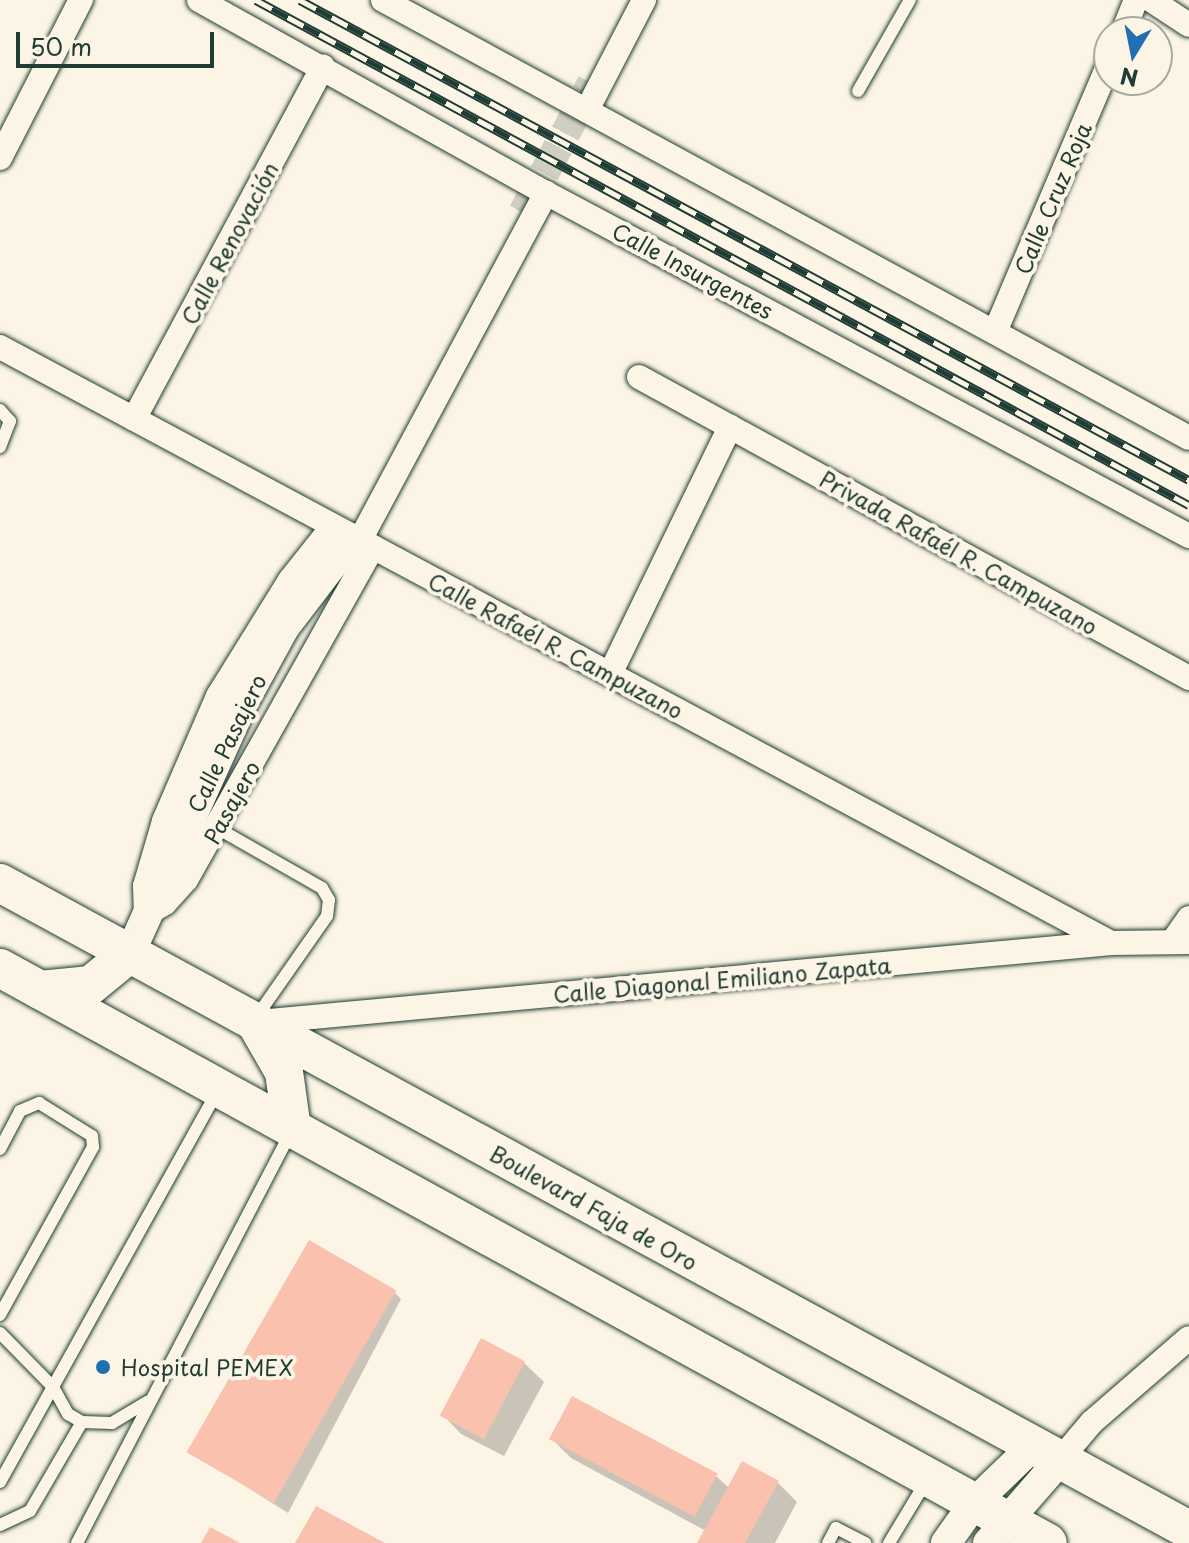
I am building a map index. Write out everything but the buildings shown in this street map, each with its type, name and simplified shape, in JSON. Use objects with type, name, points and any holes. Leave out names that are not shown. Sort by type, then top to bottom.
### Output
[{"type":"main road","name":"Boulevard Faja de Oro","points":[[0,883],[1189,1530]]},
{"type":"main road","points":[[40,990],[91,985],[130,953]]},
{"type":"main road","points":[[0,968],[929,1477],[989,1521],[1048,1543]]},
{"type":"main road","points":[[254,1022],[284,1072],[292,1129]]},
{"type":"street","points":[[0,158],[81,0]]},
{"type":"street","name":"Calle Insurgentes","points":[[199,0],[546,193],[1189,536]]},
{"type":"street","points":[[383,0],[1189,438]]},
{"type":"street","points":[[587,110],[644,0]]},
{"type":"street","points":[[1151,0],[1189,25]]},
{"type":"street","name":"Calle Renovación","points":[[134,419],[323,67]]},
{"type":"street","name":"Calle Cruz Roja","points":[[995,332],[1095,96]]},
{"type":"street","name":"Calle Pasajero","points":[[130,953],[251,689],[284,628],[353,540],[546,193]]},
{"type":"street","name":"Calle Rafaél R. Campuzano","points":[[0,347],[353,540],[1111,943]]},
{"type":"street","name":"Privada Rafaél R. Campuzano","points":[[639,377],[1189,678]]},
{"type":"street","points":[[610,674],[730,427]]},
{"type":"street","name":"Pasajero","points":[[146,914],[165,903],[186,880],[217,828],[353,540]]},
{"type":"street","points":[[1181,941],[1189,918]]},
{"type":"street","name":"Calle Diagonal Emiliano Zapata","points":[[254,1022],[1111,943],[1181,941]]},
{"type":"street","points":[[946,1543],[989,1521],[1046,1453],[1092,1422],[1189,1338]]},
{"type":"lane","points":[[858,91],[910,0]]},
{"type":"lane","points":[[0,410],[10,421],[0,447]]},
{"type":"lane","points":[[217,828],[322,888],[329,900],[327,916],[254,1022]]},
{"type":"lane","points":[[0,1482],[219,1088]]},
{"type":"lane","points":[[0,1149],[20,1111],[39,1103],[92,1136],[93,1147],[0,1315]]},
{"type":"lane","points":[[77,1543],[292,1129]]},
{"type":"lane","points":[[0,1333],[53,1387],[63,1408],[82,1422],[112,1423],[150,1400]]},
{"type":"lane","points":[[0,1525],[30,1511],[82,1422]]},
{"type":"lane","points":[[889,1543],[929,1477]]},
{"type":"lane","points":[[828,1543],[836,1528],[865,1543]]},
{"type":"tunnel","points":[[523,213],[592,83]]},
{"type":"railway","points":[[256,0],[1189,505]]},
{"type":"railway","points":[[300,0],[1189,480]]},
{"type":"place","name":"Hospital PEMEX","points":[[103,1367]]}]
